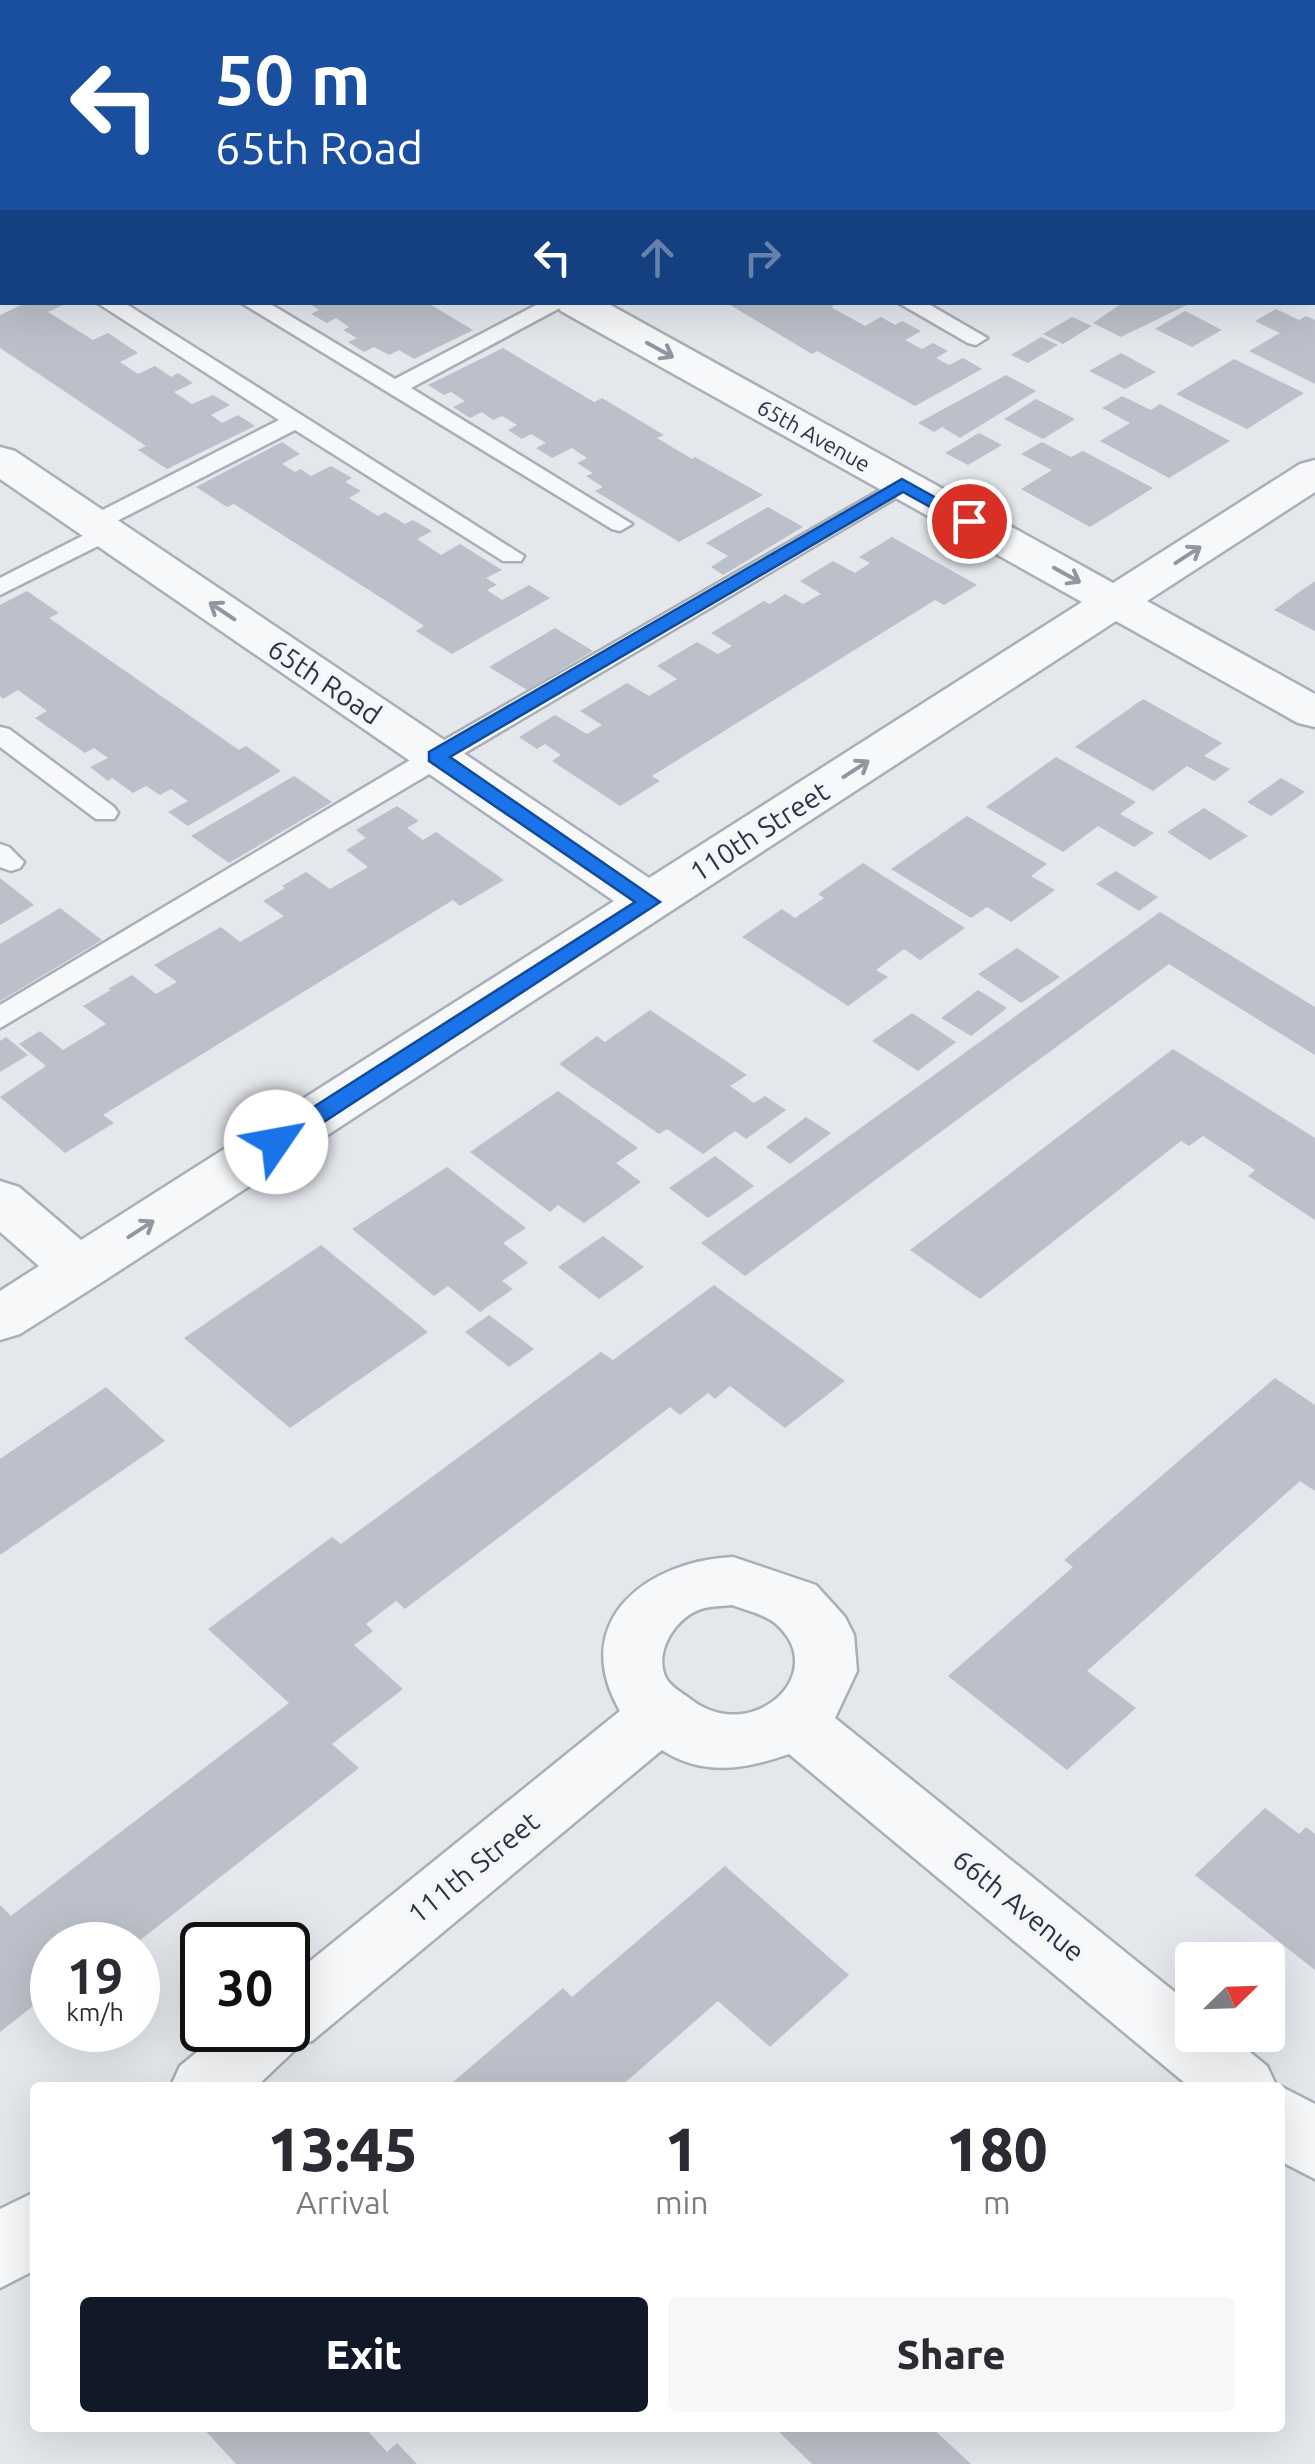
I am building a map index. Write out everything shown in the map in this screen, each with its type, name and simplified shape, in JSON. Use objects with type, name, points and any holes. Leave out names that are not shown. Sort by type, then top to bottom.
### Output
[{"type":"street","name":"65th Avenue","points":[[580,305],[1315,713]]},
{"type":"street","name":"65th Road","points":[[0,460],[650,902]]},
{"type":"street","name":"110th Street","points":[[0,1319],[1315,473]]},
{"type":"street","points":[[0,1202],[79,1269]]},
{"type":"street","points":[[733,1580],[766,1587],[794,1601],[815,1622],[827,1648],[827,1675],[817,1701],[796,1722],[770,1736],[726,1742],[682,1732],[659,1716],[640,1692],[632,1665],[636,1638],[650,1614],[672,1595],[702,1583],[733,1580]]},
{"type":"street","name":"111th Street","points":[[310,2001],[659,1716]]},
{"type":"street","name":"66th Avenue","points":[[796,1722],[1236,2082]]},
{"type":"street","points":[[211,2082],[247,2052]]},
{"type":"street","points":[[1285,2122],[1315,2146]]},
{"type":"street","points":[[0,2254],[30,2229]]},
{"type":"lane","points":[[112,305],[512,556]]},
{"type":"lane","points":[[256,305],[620,524]]},
{"type":"lane","points":[[394,388],[554,305]]},
{"type":"lane","points":[[914,305],[976,338]]},
{"type":"lane","points":[[0,588],[296,420]]},
{"type":"lane","points":[[0,1018],[436,756],[902,484]]},
{"type":"lane","points":[[0,735],[105,813]]},
{"type":"building","points":[[22,305],[63,305],[48,312],[93,340],[108,333],[138,353],[120,362],[138,374],[155,366],[171,377],[178,373],[193,383],[174,392],[192,404],[213,395],[230,405],[211,415],[222,423],[238,415],[255,426],[167,469],[138,450],[146,446],[0,348],[0,315]]},
{"type":"building","points":[[311,305],[431,305],[473,330],[414,359],[399,350],[389,355],[374,347],[364,352],[348,342],[357,338],[343,330],[349,327],[336,318],[327,323],[311,314],[319,310]]},
{"type":"building","points":[[730,305],[835,305],[831,307],[865,326],[881,317],[895,325],[902,321],[921,331],[905,340],[922,349],[933,343],[948,351],[936,358],[949,365],[963,358],[982,369],[915,406],[817,351],[812,354]]},
{"type":"building","points":[[1120,305],[1187,305],[1121,337],[1093,323]]},
{"type":"building","points":[[1276,309],[1299,320],[1306,316],[1315,320],[1315,384],[1249,351],[1280,333],[1255,321]]},
{"type":"building","points":[[1185,311],[1222,330],[1192,347],[1155,329]]},
{"type":"building","points":[[1072,317],[1092,326],[1063,344],[1043,334]]},
{"type":"building","points":[[1041,337],[1058,345],[1028,363],[1011,355]]},
{"type":"building","points":[[503,348],[594,402],[602,398],[664,435],[657,438],[763,495],[679,542],[595,491],[603,487],[586,476],[593,473],[577,463],[587,458],[572,448],[552,458],[536,448],[546,443],[531,434],[522,439],[508,430],[517,425],[502,416],[493,420],[482,412],[470,418],[453,407],[465,401],[428,385]]},
{"type":"building","points":[[1121,353],[1156,372],[1125,389],[1089,371]]},
{"type":"building","points":[[1234,359],[1304,393],[1247,429],[1176,394]]},
{"type":"building","points":[[1006,375],[1036,391],[960,438],[942,427],[934,432],[918,423]]},
{"type":"building","points":[[1122,396],[1151,410],[1160,404],[1230,441],[1169,478],[1100,441],[1130,423],[1102,408]]},
{"type":"building","points":[[1036,399],[1075,419],[1043,439],[1004,419]]},
{"type":"building","points":[[979,433],[1002,445],[968,465],[945,453]]},
{"type":"building","points":[[282,442],[300,454],[282,464],[295,472],[301,469],[311,476],[331,466],[352,478],[345,482],[361,491],[349,498],[378,516],[385,512],[405,524],[413,520],[432,531],[417,539],[441,555],[460,544],[502,570],[486,578],[497,585],[487,590],[502,600],[529,585],[550,598],[452,654],[416,631],[424,626],[394,606],[234,504],[227,507],[196,487]]},
{"type":"building","points":[[1042,442],[1071,457],[1083,451],[1153,488],[1090,527],[1021,489],[1052,470],[1021,454]]},
{"type":"building","points":[[768,507],[803,527],[723,575],[711,567],[728,556],[706,543]]},
{"type":"building","points":[[892,537],[977,585],[944,605],[935,600],[652,776],[660,781],[620,806],[552,761],[561,755],[545,744],[537,749],[519,737],[555,715],[587,734],[602,725],[580,711],[627,683],[649,696],[677,679],[657,666],[697,642],[718,654],[732,646],[711,633],[764,601],[770,604],[785,594],[803,604],[821,594],[800,581],[833,561],[855,573],[870,563],[859,557]]},
{"type":"building","points":[[1315,581],[1315,631],[1274,610]]},
{"type":"building","points":[[27,591],[59,613],[49,618],[239,750],[246,746],[281,771],[188,826],[168,812],[188,801],[171,789],[160,795],[146,786],[133,793],[112,778],[108,781],[90,767],[108,758],[94,748],[85,753],[35,718],[47,711],[18,690],[3,699],[0,696],[0,605]]},
{"type":"building","points":[[555,628],[593,651],[527,690],[489,667]]},
{"type":"building","points":[[1143,699],[1222,743],[1204,756],[1230,769],[1214,781],[1187,766],[1153,791],[1075,747]]},
{"type":"building","points":[[1056,757],[1136,802],[1120,814],[1154,833],[1134,847],[1098,826],[1063,852],[986,807]]},
{"type":"building","points":[[294,776],[332,802],[229,863],[191,836]]},
{"type":"building","points":[[1281,778],[1305,792],[1271,816],[1247,802]]},
{"type":"building","points":[[397,806],[419,821],[407,828],[423,840],[436,832],[504,880],[460,906],[453,900],[103,1115],[114,1123],[65,1153],[0,1097],[46,1066],[19,1044],[40,1031],[63,1050],[106,1024],[83,1006],[111,990],[108,989],[132,975],[156,994],[177,982],[154,965],[221,927],[240,942],[284,916],[263,901],[285,888],[282,886],[306,872],[330,889],[368,867],[346,850],[366,838],[356,830]]},
{"type":"building","points":[[1204,808],[1248,836],[1210,860],[1167,832]]},
{"type":"building","points":[[967,816],[1047,864],[1031,876],[1055,890],[1011,922],[987,907],[971,918],[891,869]]},
{"type":"building","points":[[863,863],[965,928],[920,960],[904,949],[876,970],[888,977],[848,1006],[742,937],[782,909],[795,918],[824,898],[818,894]]},
{"type":"building","points":[[1116,871],[1158,897],[1139,911],[1096,884]]},
{"type":"building","points":[[0,878],[34,905],[0,925]]},
{"type":"building","points":[[60,908],[102,940],[0,1001],[0,944]]},
{"type":"building","points":[[1160,912],[1315,1007],[1315,1055],[1169,964],[745,1276],[701,1243]]},
{"type":"building","points":[[1017,948],[1060,977],[1021,1003],[978,974]]},
{"type":"building","points":[[978,990],[1007,1008],[971,1036],[941,1018]]},
{"type":"building","points":[[650,1010],[747,1075],[730,1086],[754,1103],[765,1096],[786,1110],[746,1139],[735,1131],[703,1154],[667,1129],[659,1134],[559,1064],[597,1036],[605,1042]]},
{"type":"building","points":[[912,1013],[956,1042],[918,1071],[872,1041]]},
{"type":"building","points":[[6,1037],[28,1055],[0,1072],[0,1041]]},
{"type":"building","points":[[1173,1049],[1315,1138],[1315,1220],[1248,1176],[1255,1170],[1203,1136],[1189,1146],[1181,1141],[980,1299],[910,1250]]},
{"type":"building","points":[[558,1091],[638,1148],[616,1163],[641,1182],[584,1223],[558,1205],[550,1212],[470,1152]]},
{"type":"building","points":[[806,1117],[831,1133],[790,1164],[766,1147]]},
{"type":"building","points":[[715,1156],[754,1186],[708,1218],[669,1188]]},
{"type":"building","points":[[447,1167],[526,1228],[503,1243],[528,1263],[502,1281],[513,1289],[480,1312],[448,1286],[434,1296],[352,1229]]},
{"type":"building","points":[[603,1236],[644,1267],[599,1299],[558,1267]]},
{"type":"building","points":[[321,1245],[428,1332],[290,1428],[184,1338]]},
{"type":"building","points":[[714,1285],[845,1381],[785,1428],[730,1386],[715,1399],[708,1393],[680,1415],[670,1407],[405,1609],[396,1601],[366,1624],[373,1631],[354,1645],[403,1689],[332,1744],[359,1768],[160,1925],[30,1922],[30,2008],[0,2032],[0,1905],[11,1916],[289,1703],[208,1629],[332,1537],[341,1544],[601,1352],[613,1360]]},
{"type":"building","points":[[489,1315],[534,1349],[509,1367],[465,1332]]},
{"type":"building","points":[[1275,1378],[1315,1405],[1315,1491],[1300,1481],[1087,1671],[1136,1708],[1067,1770],[948,1676],[1073,1567],[1064,1560]]},
{"type":"building","points":[[106,1387],[165,1441],[0,1555],[0,1459]]},
{"type":"building","points":[[1265,1808],[1299,1834],[1306,1827],[1315,1834],[1315,1970],[1285,1946],[1285,1942],[1280,1942],[1195,1875]]},
{"type":"building","points":[[725,1866],[849,1975],[770,2047],[718,2001],[626,2082],[453,2082],[563,1988],[572,1997]]},
{"type":"building","points":[[207,2432],[369,2432],[387,2452],[397,2443],[417,2464],[236,2464]]},
{"type":"building","points":[[779,2432],[936,2432],[971,2464],[812,2464]]},
{"type":"route","points":[[276,1142],[650,902],[436,756],[902,484],[969,521]]}]
